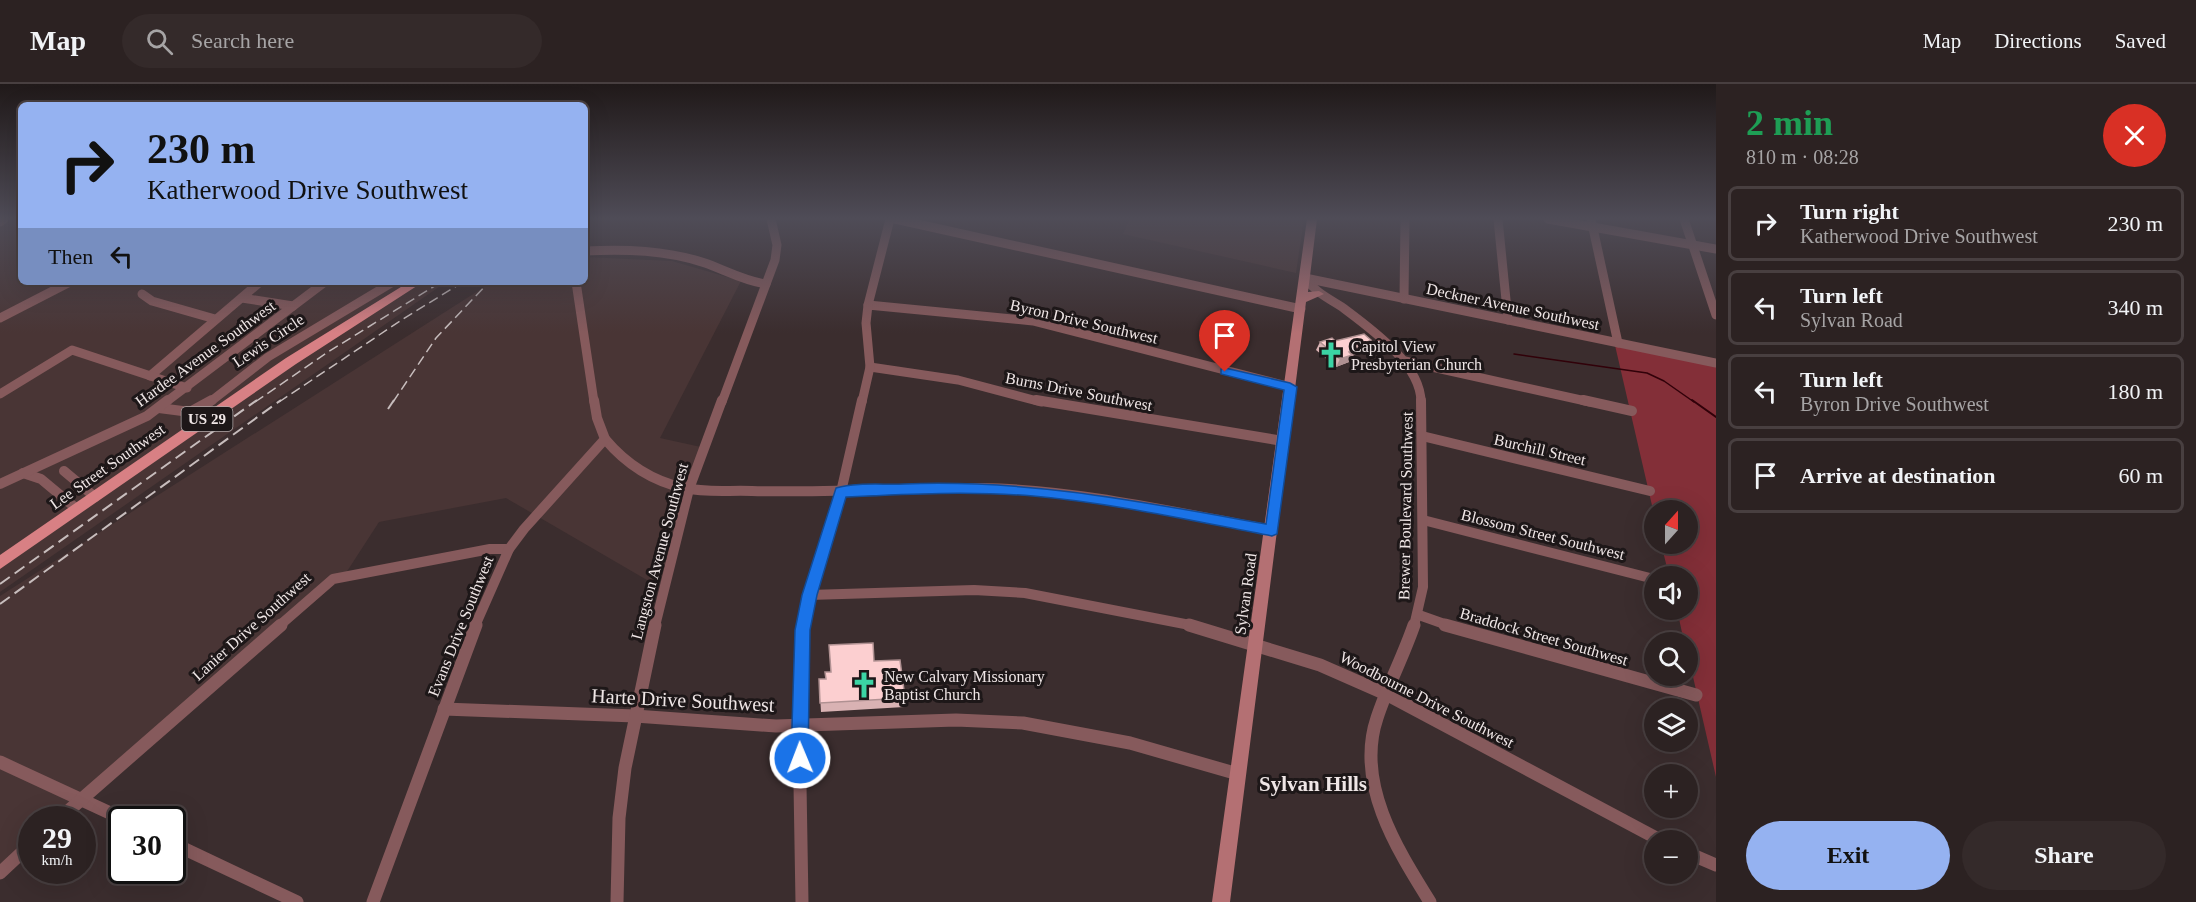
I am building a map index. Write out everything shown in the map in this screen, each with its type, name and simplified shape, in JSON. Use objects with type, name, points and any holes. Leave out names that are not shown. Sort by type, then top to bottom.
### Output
[{"type":"main road","name":"Sylvan Road","points":[[1221,902],[1307,257]]},
{"type":"main road","name":"Lee Street Southwest","points":[[0,563],[291,361],[412,285]]},
{"type":"main road","points":[[1301,304],[1309,295],[1328,298]]},
{"type":"street","points":[[680,257],[702,262],[753,282],[766,284]]},
{"type":"street","name":"Langston Avenue Southwest","points":[[617,902],[619,818],[625,768],[661,595],[689,489],[775,257]]},
{"type":"street","points":[[802,902],[799,726],[802,630],[809,595],[841,492],[870,368],[866,323],[868,305],[880,257]]},
{"type":"street","points":[[1077,257],[1301,304]]},
{"type":"street","points":[[1404,299],[1405,257]]},
{"type":"street","points":[[1502,257],[1508,320]]},
{"type":"street","points":[[1599,257],[1618,343]]},
{"type":"street","points":[[1696,257],[1716,315]]},
{"type":"street","name":"Deckner Avenue Southwest","points":[[1305,278],[1716,363]]},
{"type":"street","name":"Brewer Boulevard Southwest","points":[[1305,278],[1388,344],[1405,361],[1416,377],[1421,391],[1423,587],[1419,615],[1375,723],[1371,754],[1375,789],[1388,827],[1410,871],[1430,902]]},
{"type":"street","points":[[0,318],[64,285]]},
{"type":"street","points":[[150,376],[257,285]]},
{"type":"street","name":"Hardee Avenue Southwest","points":[[0,484],[108,435],[159,408],[321,285]]},
{"type":"street","name":"Lewis Circle","points":[[159,408],[190,412],[207,404],[268,357],[388,285]]},
{"type":"street","points":[[576,285],[597,418],[605,439],[618,456],[637,471],[662,482],[689,489],[841,492],[949,488],[1033,491],[1272,530]]},
{"type":"street","points":[[1328,298],[1330,288],[1338,285]]},
{"type":"street","points":[[142,294],[152,301],[215,319]]},
{"type":"street","points":[[242,298],[293,306]]},
{"type":"street","name":"Byron Drive Southwest","points":[[868,305],[1033,321],[1290,387]]},
{"type":"street","points":[[0,394],[72,351],[187,388]]},
{"type":"street","points":[[1405,361],[1632,411]]},
{"type":"street","name":"Burns Drive Southwest","points":[[870,368],[958,381],[1046,403],[1283,441]]},
{"type":"street","name":"Burchill Street","points":[[1422,436],[1650,491]]},
{"type":"street","name":"Evans Drive Southwest","points":[[373,902],[480,614],[510,549],[524,529],[605,439]]},
{"type":"street","points":[[64,471],[95,497]]},
{"type":"street","points":[[23,472],[41,479],[77,509]]},
{"type":"street","name":"Blossom Street Southwest","points":[[1423,520],[1644,576]]},
{"type":"street","name":"Lanier Drive Southwest","points":[[75,806],[333,579],[490,549],[510,549]]},
{"type":"street","name":"Woodbourne Drive Southwest","points":[[809,595],[974,590],[1025,593],[1162,618],[1256,644],[1320,665],[1386,694],[1644,831]]},
{"type":"street","name":"Braddock Street Southwest","points":[[1419,615],[1442,624],[1696,695]]},
{"type":"street","name":"Harte Drive Southwest","points":[[444,709],[635,716],[799,726],[956,720],[1023,723],[1130,743],[1238,774]]},
{"type":"street","points":[[0,762],[108,812]]},
{"type":"street","points":[[186,850],[297,902]]},
{"type":"street","points":[[0,873],[18,856]]},
{"type":"street","points":[[1698,858],[1716,866]]},
{"type":"shaded area","points":[[0,257],[18,257],[18,285],[442,285],[0,592]]},
{"type":"shaded area","points":[[588,257],[672,261],[741,281],[660,438],[701,447],[659,587],[506,498],[379,522],[344,576],[80,806],[18,806],[18,860],[0,876],[0,596],[487,285],[588,285]]},
{"type":"shaded area","points":[[1226,257],[1298,257],[1296,273]]},
{"type":"shaded area","points":[[1614,341],[1716,363],[1716,777],[1695,686],[1698,686],[1698,632],[1682,632],[1679,620],[1698,620],[1698,566],[1667,566],[1664,554],[1698,554],[1698,500],[1651,500]]},
{"type":"building","points":[[1364,334],[1371,340],[1349,352],[1352,355],[1340,359],[1320,342],[1332,338],[1335,341]]},
{"type":"building","name":"New Calvary Missionary Baptist Church","points":[[873,643],[874,661],[900,660],[905,698],[820,703],[819,679],[826,679],[825,672],[831,672],[829,645]]},
{"type":"waterway","points":[[1514,354],[1647,373],[1664,381],[1694,402]]},
{"type":"waterway","points":[[1692,400],[1716,417]]},
{"type":"railway","points":[[255,402],[328,352],[436,285]]},
{"type":"railway","points":[[279,402],[458,285]]},
{"type":"railway","points":[[393,402],[436,338],[486,285]]},
{"type":"railway","points":[[0,584],[257,400]]},
{"type":"railway","points":[[0,604],[281,400]]},
{"type":"railway","points":[[388,409],[394,400]]},
{"type":"place","name":"Capitol View Presbyterian Church","points":[[1331,355]]},
{"type":"place","name":"New Calvary Missionary Baptist Church","points":[[864,685]]},
{"type":"district","name":"Sylvan Hills","points":[[1313,784]]},
{"type":"route","points":[[800,758],[802,630],[809,595],[841,492],[949,488],[1033,491],[1272,530],[1290,387],[1225,372]]}]
